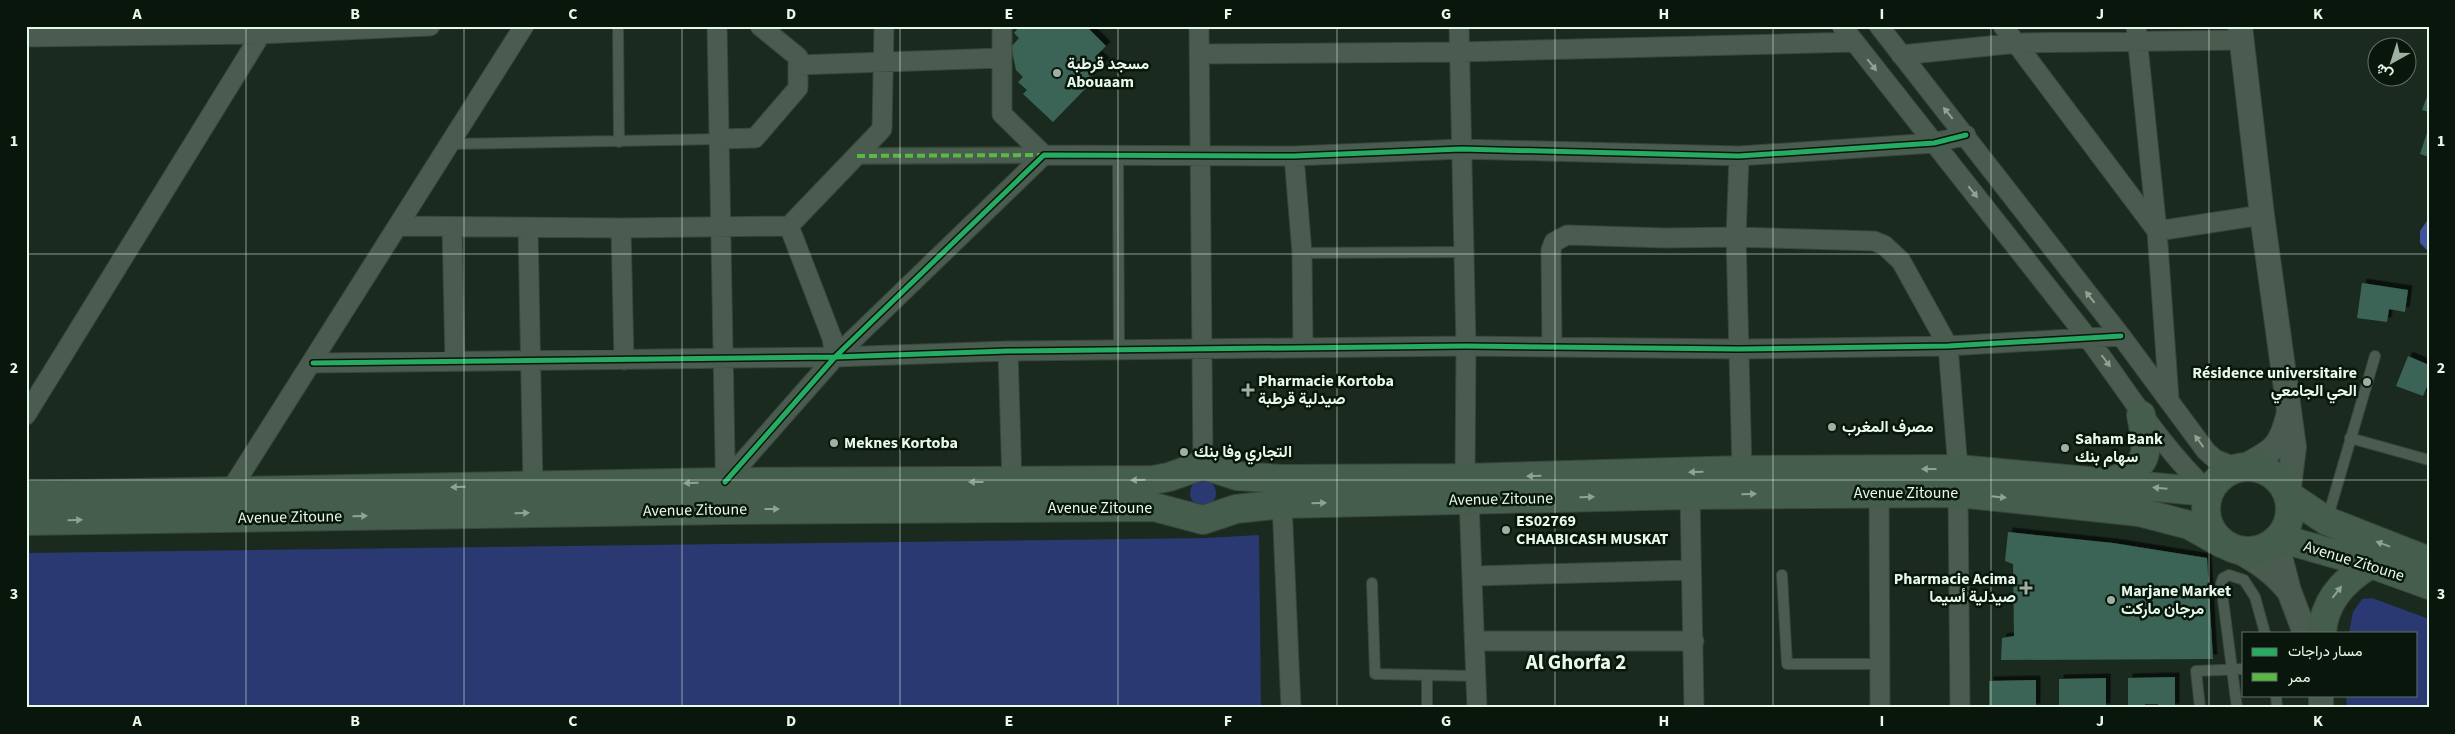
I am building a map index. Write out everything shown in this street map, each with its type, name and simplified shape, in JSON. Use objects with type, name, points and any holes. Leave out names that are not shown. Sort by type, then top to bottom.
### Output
[{"type":"main road","points":[[2109,483],[2132,473],[2144,459],[2146,440],[2141,415]]},
{"type":"main road","points":[[2240,467],[2258,468],[2270,473],[2281,483],[2288,495],[2289,518],[2277,540],[2264,549],[2250,552],[2229,547],[2211,530],[2205,515],[2209,492],[2220,477],[2240,467]]},
{"type":"main road","points":[[1203,469],[1230,484],[1231,493],[1226,509],[1206,516],[1180,506],[1176,497],[1176,488],[1203,469]]},
{"type":"main road","name":"Avenue Zitoune","points":[[26,495],[725,482],[1153,480],[1203,469],[1238,476],[1467,489],[1690,495],[1879,492],[1958,481],[2146,514],[2189,525],[2229,547]]},
{"type":"main road","name":"Avenue Zitoune","points":[[26,521],[726,510],[1154,507],[1206,516],[1236,509],[1282,504],[1742,470],[1958,481],[2109,483],[2209,492]]},
{"type":"main road","name":"Avenue Zitoune","points":[[2288,495],[2326,521],[2429,561]]},
{"type":"main road","name":"Avenue Zitoune","points":[[2277,540],[2371,564],[2429,585]]},
{"type":"main road","points":[[2322,632],[2332,598],[2355,574],[2371,564]]},
{"type":"street","points":[[26,37],[430,26]]},
{"type":"street","points":[[230,491],[313,363],[524,26]]},
{"type":"street","points":[[717,26],[726,510]]},
{"type":"street","points":[[720,139],[755,138],[798,88],[798,56],[760,26]]},
{"type":"street","points":[[399,226],[452,228],[789,226],[882,129],[884,26]]},
{"type":"street","points":[[1002,26],[1002,114],[1044,155]]},
{"type":"street","points":[[1199,26],[1203,469]]},
{"type":"street","points":[[1459,26],[1467,489],[1473,576],[1477,708]]},
{"type":"street","points":[[1842,26],[2087,337],[2125,387],[2141,415],[2189,473],[2209,492]]},
{"type":"street","points":[[1879,26],[1966,135],[2121,336],[2206,451],[2215,459],[2240,467],[2274,448],[2283,438],[2289,414]]},
{"type":"street","points":[[2003,26],[2018,43],[2157,231]]},
{"type":"street","points":[[26,415],[263,30]]},
{"type":"street","points":[[1902,55],[2018,43],[2136,34],[2241,33],[2262,215],[2294,446],[2288,495]]},
{"type":"street","points":[[2136,34],[2157,231],[2169,400]]},
{"type":"street","points":[[1199,54],[1459,52],[1855,42]]},
{"type":"street","points":[[798,65],[1001,58]]},
{"type":"street","points":[[857,156],[1118,154],[1294,156],[1460,149],[1739,156],[1934,143],[1966,135]]},
{"type":"street","points":[[725,482],[835,357],[1044,155]]},
{"type":"street","points":[[1294,156],[1302,253],[1303,348]]},
{"type":"street","points":[[1739,156],[1736,237],[1742,470]]},
{"type":"street","points":[[2157,231],[2262,215]]},
{"type":"street","points":[[789,226],[832,338],[835,357]]},
{"type":"street","points":[[528,227],[533,485]]},
{"type":"street","points":[[452,228],[456,361]]},
{"type":"street","points":[[621,228],[624,360]]},
{"type":"street","points":[[1552,346],[1550,250],[1554,242],[1560,238],[1577,234],[1666,238],[1736,237],[1857,240],[1884,245],[1901,261],[1948,346],[1958,481],[1960,708]]},
{"type":"street","points":[[313,363],[835,357],[1008,351],[1466,346],[1739,349],[1948,346],[2121,336]]},
{"type":"street","points":[[1008,351],[1012,482]]},
{"type":"street","points":[[1879,492],[1880,708]]},
{"type":"street","points":[[1690,495],[1694,708]]},
{"type":"street","points":[[1282,504],[1291,708]]},
{"type":"street","points":[[2277,540],[2289,591],[2305,632]]},
{"type":"street","points":[[2229,547],[2261,562],[2275,574],[2289,591]]},
{"type":"street","points":[[1473,576],[1691,570]]},
{"type":"street","points":[[1475,641],[1694,641]]},
{"type":"lane","points":[[618,26],[619,142]]},
{"type":"lane","points":[[450,144],[720,139]]},
{"type":"lane","points":[[1118,154],[1118,351]]},
{"type":"lane","points":[[1302,253],[1464,252]]},
{"type":"lane","points":[[2326,521],[2376,356]]},
{"type":"lane","points":[[2350,438],[2429,460]]},
{"type":"lane","points":[[1782,575],[1787,664],[1880,664]]},
{"type":"lane","points":[[2237,708],[2221,584],[2224,578],[2229,575],[2244,580],[2255,597],[2265,632]]},
{"type":"lane","points":[[1372,583],[1375,674],[1476,676]]},
{"type":"lane","points":[[2200,708],[2196,671],[2242,669]]},
{"type":"lane","points":[[1427,676],[1428,708]]},
{"type":"shaded area","points":[[2429,218],[2429,252],[2420,243],[2420,231]]},
{"type":"shaded area","points":[[1203,480],[1212,484],[1216,493],[1212,502],[1203,506],[1194,502],[1190,493],[1194,484]]},
{"type":"shaded area","points":[[1259,535],[1261,708],[26,708],[26,553],[1206,538]]},
{"type":"shaded area","points":[[2372,598],[2429,619],[2429,708],[2347,708],[2346,696],[2418,696],[2418,632],[2349,632],[2353,612],[2362,599]]},
{"type":"building","name":"مسجد قرطبة Abouaam","points":[[1020,26],[1086,26],[1106,46],[1097,55],[1105,62],[1086,82],[1089,85],[1053,122],[1023,94],[1027,90],[1018,82],[1023,77],[1016,70],[1011,47],[1019,38],[1014,33]]},
{"type":"building","points":[[2429,91],[2429,112],[2422,110]]},
{"type":"building","points":[[2429,127],[2429,157],[2420,154]]},
{"type":"building","points":[[2362,283],[2408,290],[2405,312],[2389,309],[2387,322],[2357,318]]},
{"type":"building","points":[[2408,356],[2429,365],[2429,382],[2423,396],[2396,386]]},
{"type":"building","name":"Marjane Market مرجان ماركت","points":[[2008,532],[2113,543],[2207,558],[2213,659],[2001,660],[2002,638],[2014,636],[2013,564],[2005,561]]},
{"type":"building","points":[[2175,677],[2175,708],[2158,708],[2158,704],[2145,704],[2145,708],[2128,708],[2128,678]]},
{"type":"building","points":[[2106,678],[2106,708],[2076,706],[2076,708],[2059,708],[2059,679]]},
{"type":"building","points":[[2036,680],[2036,708],[1989,708],[1989,681]]},
{"type":"marked path","points":[[857,156],[1044,155]]},
{"type":"cycle path","points":[[725,482],[835,357],[1044,155],[1294,156],[1461,149],[1739,156],[1934,143],[1966,135]]},
{"type":"cycle path","points":[[313,363],[835,357],[1008,351],[1466,346],[1739,349],[1948,346],[2121,336]]},
{"type":"place","name":"مسجد قرطبة Abouaam","points":[[1057,73]]},
{"type":"place","name":"Résidence universitaire الحي الجامعي","points":[[2367,382]]},
{"type":"place","name":"Pharmacie Kortoba صيدلية قرطبة","points":[[1248,390]]},
{"type":"place","name":"مصرف المغرب","points":[[1832,427]]},
{"type":"place","name":"Meknes Kortoba","points":[[834,443]]},
{"type":"place","name":"Saham Bank سهام بنك","points":[[2065,448]]},
{"type":"place","name":"التجاري وفا بنك","points":[[1184,452]]},
{"type":"place","name":"ES02769 CHAABICASH MUSKAT","points":[[1506,530]]},
{"type":"place","name":"Pharmacie Acima صيدلية أسيما","points":[[2026,588]]},
{"type":"place","name":"Marjane Market مرجان ماركت","points":[[2111,600]]},
{"type":"district","name":"Al Ghorfa 2","points":[[1576,662]]}]
